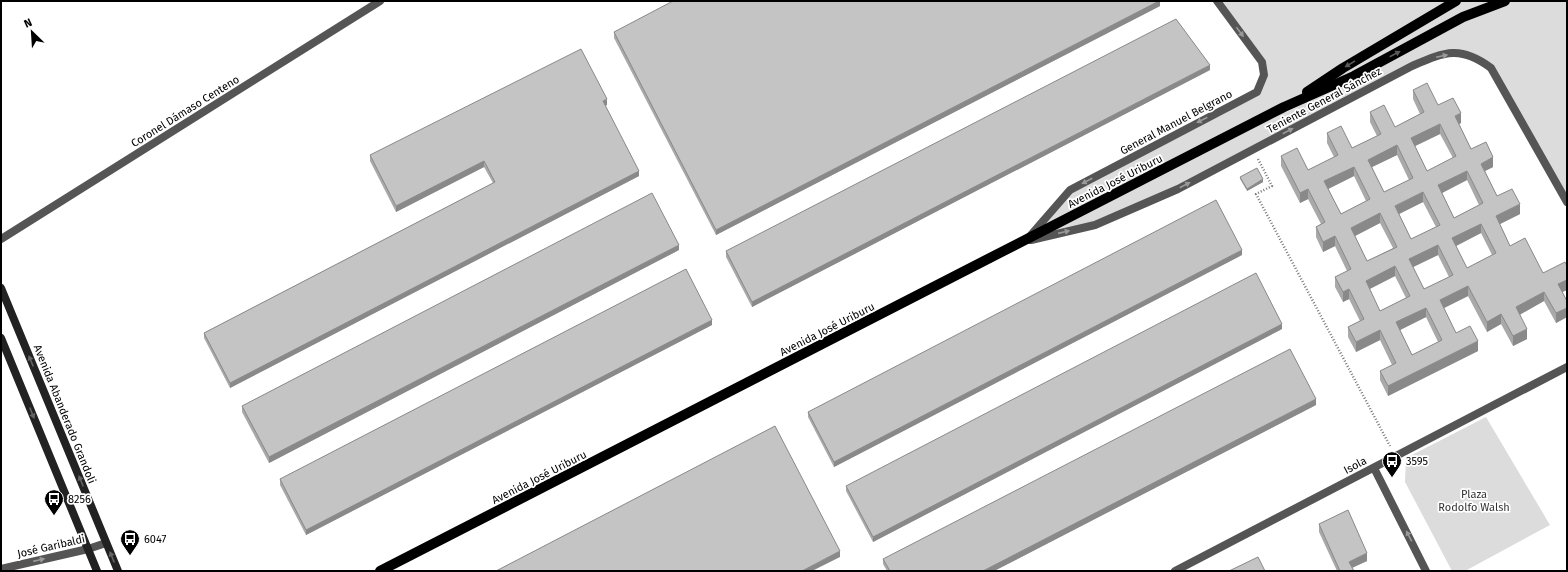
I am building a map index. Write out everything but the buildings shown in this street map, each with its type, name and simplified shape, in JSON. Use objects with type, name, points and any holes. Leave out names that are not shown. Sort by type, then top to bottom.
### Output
[{"type":"main road","name":"Avenida José Uriburu","points":[[1284,108],[1343,68],[1456,1]]},
{"type":"main road","name":"Avenida José Uriburu","points":[[380,571],[1284,108],[1354,76],[1463,17],[1505,1]]},
{"type":"street","name":"Coronel Dámaso Centeno","points":[[1,239],[380,1]]},
{"type":"street","name":"General Manuel Belgrano","points":[[1026,241],[1070,190],[1257,92],[1264,75],[1262,62],[1217,1]]},
{"type":"street","name":"Teniente General Sánchez","points":[[1026,241],[1095,225],[1178,189],[1412,66],[1434,57],[1458,52],[1478,58],[1491,68],[1567,202]]},
{"type":"street","name":"Avenida Abanderado Grandoli","points":[[1,288],[118,571]]},
{"type":"street","points":[[1,338],[97,571]]},
{"type":"street","name":"Isola","points":[[1175,571],[1567,367]]},
{"type":"street","points":[[1374,468],[1426,571]]},
{"type":"street","name":"José Garibaldi","points":[[1,569],[88,549],[106,543]]},
{"type":"path","points":[[1253,149],[1272,186],[1256,194],[1396,456]]},
{"type":"green space","points":[[1217,1],[1567,1],[1567,202],[1491,68],[1458,52],[1434,57],[1253,149],[1095,225],[1026,241],[1070,190],[1257,92],[1262,62]]},
{"type":"green space","name":"Plaza Rodolfo Walsh","points":[[1486,417],[1550,525],[1465,571],[1452,571],[1405,482],[1406,458]]},
{"type":"place","name":"3595","points":[[1392,478]]},
{"type":"place","name":"8256","points":[[54,516]]},
{"type":"place","name":"6047","points":[[130,556]]}]
